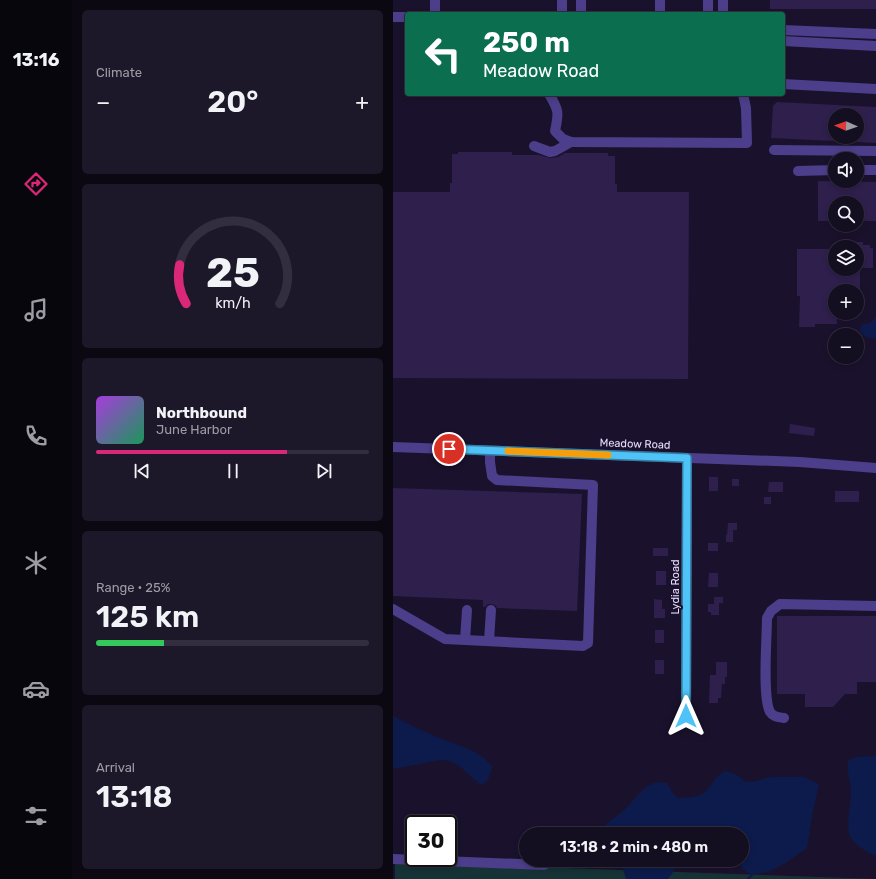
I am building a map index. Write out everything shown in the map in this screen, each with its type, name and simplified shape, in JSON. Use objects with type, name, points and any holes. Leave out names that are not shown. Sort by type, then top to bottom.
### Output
[{"type":"street","points":[[435,0],[435,12]]},
{"type":"street","points":[[562,12],[563,0]]},
{"type":"street","points":[[581,0],[581,12]]},
{"type":"street","points":[[660,0],[660,12]]},
{"type":"street","points":[[708,0],[708,12]]},
{"type":"street","points":[[723,0],[723,12]]},
{"type":"street","points":[[393,17],[405,17]]},
{"type":"street","points":[[785,30],[876,34]]},
{"type":"street","points":[[785,41],[876,46]]},
{"type":"street","points":[[785,84],[876,89]]},
{"type":"street","points":[[550,96],[555,103],[559,115],[555,131],[563,139],[571,142],[747,143],[746,108],[743,96]]},
{"type":"street","points":[[534,146],[555,152],[571,142]]},
{"type":"street","points":[[774,150],[876,151]]},
{"type":"street","points":[[798,171],[828,170]]},
{"type":"street","points":[[864,170],[876,170]]},
{"type":"street","name":"Meadow Road","points":[[393,447],[800,462],[876,468]]},
{"type":"street","points":[[393,609],[445,639],[583,646],[588,643],[593,485],[497,480],[492,476],[490,451]]},
{"type":"street","name":"Lydia Road","points":[[686,716],[687,458]]},
{"type":"street","points":[[784,718],[776,717],[771,713],[766,696],[767,618],[771,611],[780,604],[876,606]]},
{"type":"street","points":[[465,640],[467,610]]},
{"type":"street","points":[[489,641],[491,610]]},
{"type":"street","points":[[393,859],[519,864]]},
{"type":"green space","points":[[395,862],[405,862],[405,867],[457,867],[457,864],[876,879],[395,879]]},
{"type":"water","points":[[876,317],[876,339],[865,337],[864,328],[860,328],[863,324],[869,324]]},
{"type":"water","points":[[393,716],[432,735],[473,751],[487,761],[492,767],[488,779],[482,785],[458,765],[447,760],[393,768]]},
{"type":"water","points":[[876,756],[876,856],[864,850],[855,843],[851,837],[848,823],[851,792],[848,761],[856,757]]},
{"type":"water","points":[[726,771],[737,775],[744,781],[752,782],[770,777],[804,777],[819,784],[807,848],[771,871],[752,875],[742,869],[742,867],[749,867],[749,827],[605,827],[607,823],[622,812],[646,787],[656,782],[667,783],[672,792],[678,798],[695,797],[704,792],[722,773]]},
{"type":"water","points":[[622,867],[676,867],[668,879],[626,879]]},
{"type":"building","points":[[770,0],[876,0],[876,9],[770,9]]},
{"type":"building","points":[[777,102],[876,107],[876,143],[864,142],[864,108],[828,108],[828,141],[771,138],[773,106]]},
{"type":"building","points":[[458,152],[512,152],[512,155],[539,155],[551,158],[558,157],[565,153],[608,153],[608,156],[615,156],[615,184],[617,184],[617,192],[689,192],[688,379],[393,378],[393,192],[450,192],[450,183],[452,183],[452,154],[458,154]]},
{"type":"building","points":[[818,181],[828,181],[828,188],[864,188],[864,182],[876,182],[876,221],[864,221],[864,196],[828,196],[828,221],[818,221]]},
{"type":"building","points":[[864,245],[870,245],[870,248],[873,248],[873,268],[864,268]]},
{"type":"building","points":[[797,249],[828,249],[828,276],[860,276],[860,284],[828,284],[828,320],[837,320],[837,324],[815,324],[815,327],[799,327],[800,296],[797,296]]},
{"type":"building","points":[[790,424],[815,428],[814,436],[789,433]]},
{"type":"building","points":[[709,477],[718,477],[718,491],[709,491]]},
{"type":"building","points":[[732,479],[739,479],[739,486],[732,486]]},
{"type":"building","points":[[769,482],[783,482],[783,492],[768,492]]},
{"type":"building","points":[[393,488],[582,494],[577,611],[497,608],[495,605],[491,604],[483,607],[483,600],[393,596]]},
{"type":"building","points":[[835,491],[859,491],[859,502],[835,502]]},
{"type":"building","points":[[764,497],[771,497],[771,504],[764,504]]},
{"type":"building","points":[[728,523],[737,523],[737,530],[733,530],[733,542],[726,542]]},
{"type":"building","points":[[708,543],[718,543],[718,551],[708,551]]},
{"type":"building","points":[[653,548],[668,548],[668,556],[653,556]]},
{"type":"building","points":[[656,571],[666,571],[666,585],[656,585]]},
{"type":"building","points":[[709,573],[718,573],[718,587],[708,587]]},
{"type":"building","points":[[714,597],[723,597],[723,603],[719,603],[719,615],[711,615],[711,612],[708,612],[708,604],[714,604]]},
{"type":"building","points":[[654,599],[662,600],[662,609],[665,609],[665,618],[654,618]]},
{"type":"building","points":[[777,616],[876,616],[876,682],[857,682],[857,694],[845,694],[833,707],[805,707],[805,694],[777,694]]},
{"type":"building","points":[[655,630],[664,630],[664,643],[655,643]]},
{"type":"building","points":[[655,660],[664,660],[664,674],[655,674]]},
{"type":"building","points":[[716,662],[727,662],[727,677],[725,677],[725,684],[722,684],[721,698],[718,698],[718,703],[709,703],[710,675],[716,675]]},
{"type":"waterway","points":[[748,879],[752,875]]},
{"type":"slow traffic","points":[[508,451],[608,455]]},
{"type":"route","points":[[449,449],[687,458],[686,716]]}]
